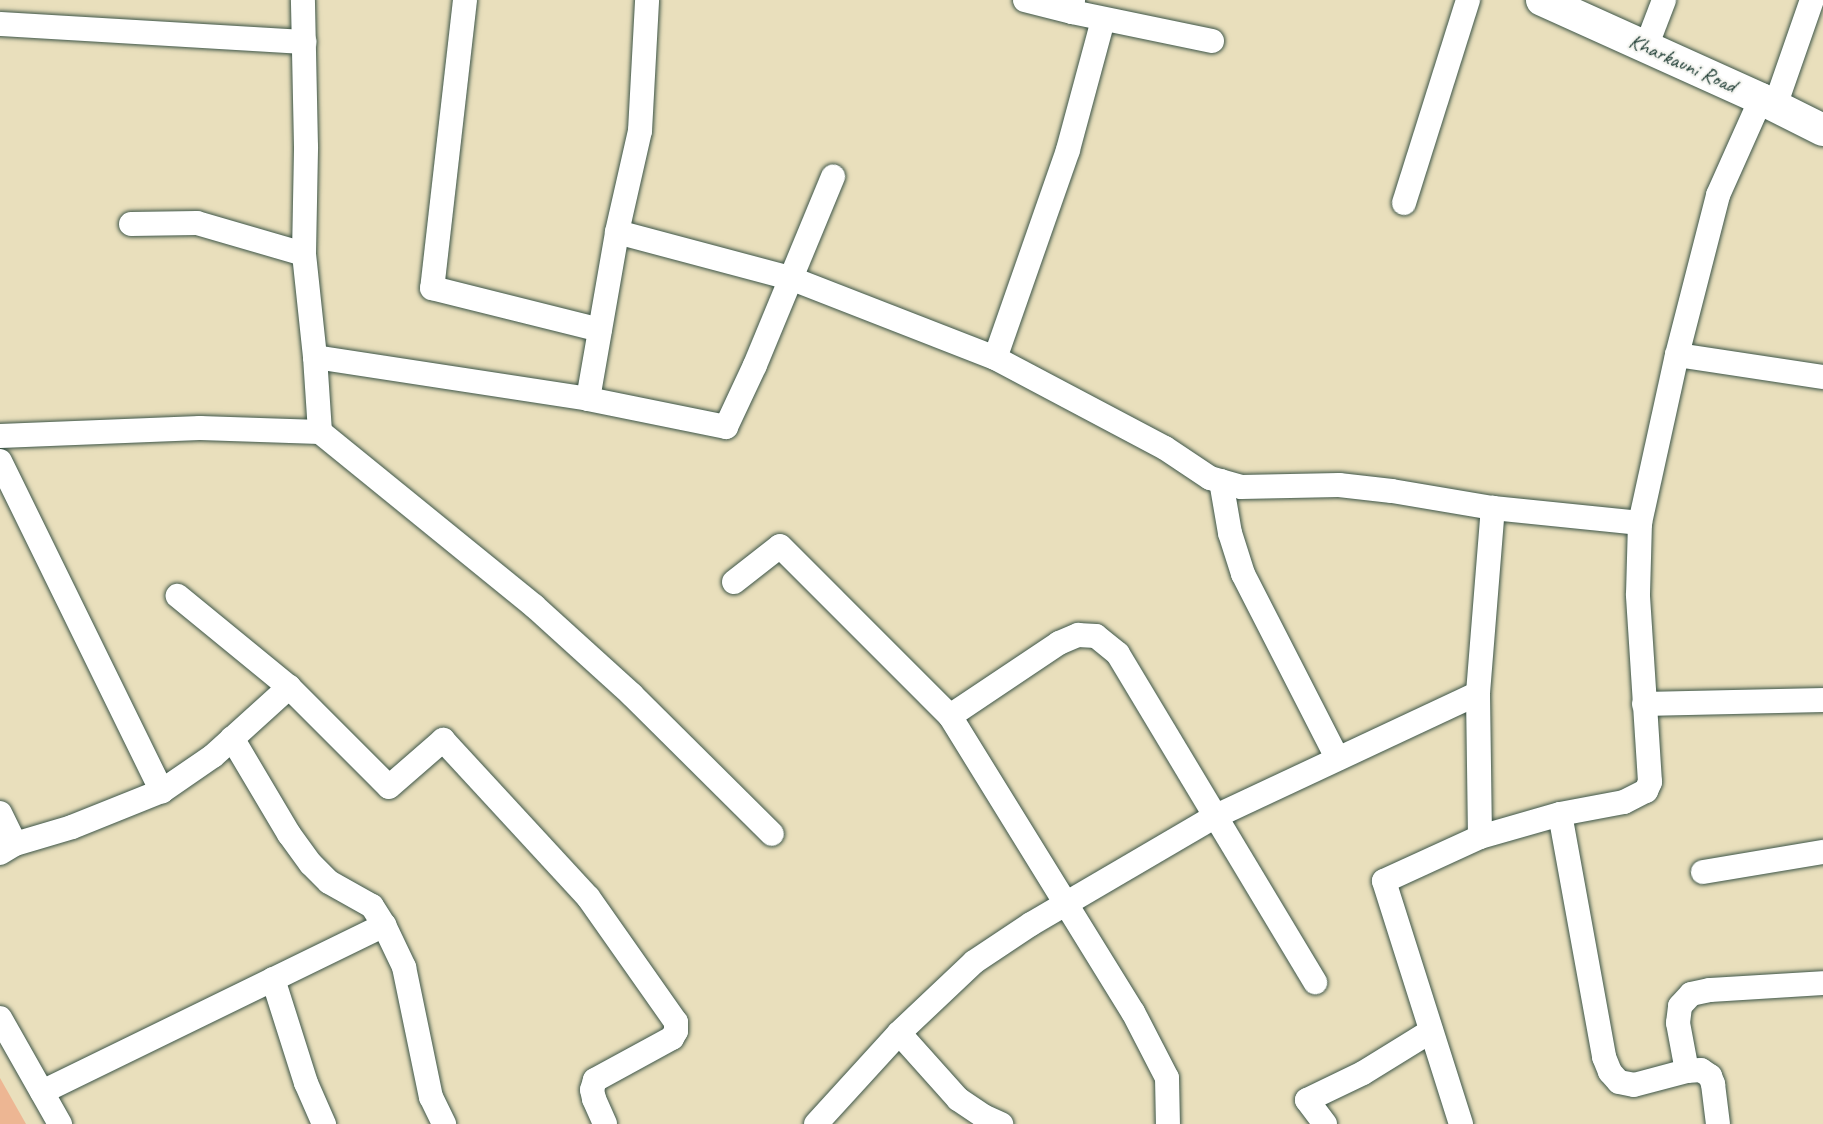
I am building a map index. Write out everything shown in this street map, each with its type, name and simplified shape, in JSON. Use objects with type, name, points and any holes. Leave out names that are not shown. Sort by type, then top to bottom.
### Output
[{"type":"street","points":[[303,0],[303,254],[315,357],[320,432]]},
{"type":"street","points":[[465,0],[432,288],[600,330]]},
{"type":"street","points":[[588,399],[617,232],[640,131],[647,0]]},
{"type":"street","points":[[1025,0],[1072,6],[1103,20],[1212,41]]},
{"type":"street","points":[[1404,203],[1468,0]]},
{"type":"street","name":"Kharkauni Road","points":[[1542,0],[1768,102],[1823,130]]},
{"type":"street","points":[[1646,47],[1664,0]]},
{"type":"street","points":[[1461,1124],[1384,881],[1480,837],[1560,814],[1624,802],[1646,791],[1650,782],[1638,594],[1640,523],[1677,355],[1718,195],[1768,102],[1812,0]]},
{"type":"street","points":[[995,358],[1068,150],[1103,20]]},
{"type":"street","points":[[0,24],[304,42]]},
{"type":"street","points":[[315,357],[588,399],[726,427],[833,177]]},
{"type":"street","points":[[131,224],[196,223],[303,254]]},
{"type":"street","points":[[617,232],[790,278],[995,358],[1165,448],[1210,478],[1241,486],[1349,486],[1493,508],[1640,523]]},
{"type":"street","points":[[1677,355],[1823,376]]},
{"type":"street","points":[[0,436],[200,428],[320,432],[534,606],[632,695],[772,834]]},
{"type":"street","points":[[0,461],[162,791]]},
{"type":"street","points":[[1221,481],[1230,533],[1243,574],[1337,758]]},
{"type":"street","points":[[1480,837],[1478,693],[1493,508]]},
{"type":"street","points":[[734,582],[780,546],[950,716],[1133,1012],[1167,1078],[1168,1124]]},
{"type":"street","points":[[178,596],[289,687],[389,787],[443,740],[588,897],[676,1022],[676,1031],[672,1038],[595,1080],[592,1090],[594,1100],[605,1124]]},
{"type":"street","points":[[950,716],[1059,643],[1078,635],[1096,636],[1118,654],[1315,982]]},
{"type":"street","points":[[0,813],[8,849],[72,827],[162,791],[213,756],[289,687]]},
{"type":"street","points":[[816,1124],[899,1033],[974,962],[1065,904],[1215,816],[1478,693]]},
{"type":"street","points":[[1644,704],[1823,700]]},
{"type":"street","points":[[232,738],[289,834],[311,864],[329,882],[372,906],[384,925],[404,968],[431,1097],[444,1124]]},
{"type":"street","points":[[1560,814],[1604,1057],[1610,1072],[1619,1082],[1634,1085],[1686,1071],[1701,1070],[1710,1076],[1713,1084],[1718,1124]]},
{"type":"street","points":[[1703,872],[1823,852]]},
{"type":"street","points":[[42,1092],[384,925]]},
{"type":"street","points":[[273,979],[306,1083],[324,1124]]},
{"type":"street","points":[[1686,1071],[1678,1023],[1680,1006],[1691,994],[1710,990],[1823,983]]},
{"type":"street","points":[[0,1018],[60,1124]]},
{"type":"street","points":[[1326,1124],[1307,1100],[1363,1073],[1431,1031]]},
{"type":"street","points":[[899,1033],[958,1099],[983,1116],[1001,1124]]},
{"type":"building","points":[[0,1078],[26,1124],[0,1124]]}]
